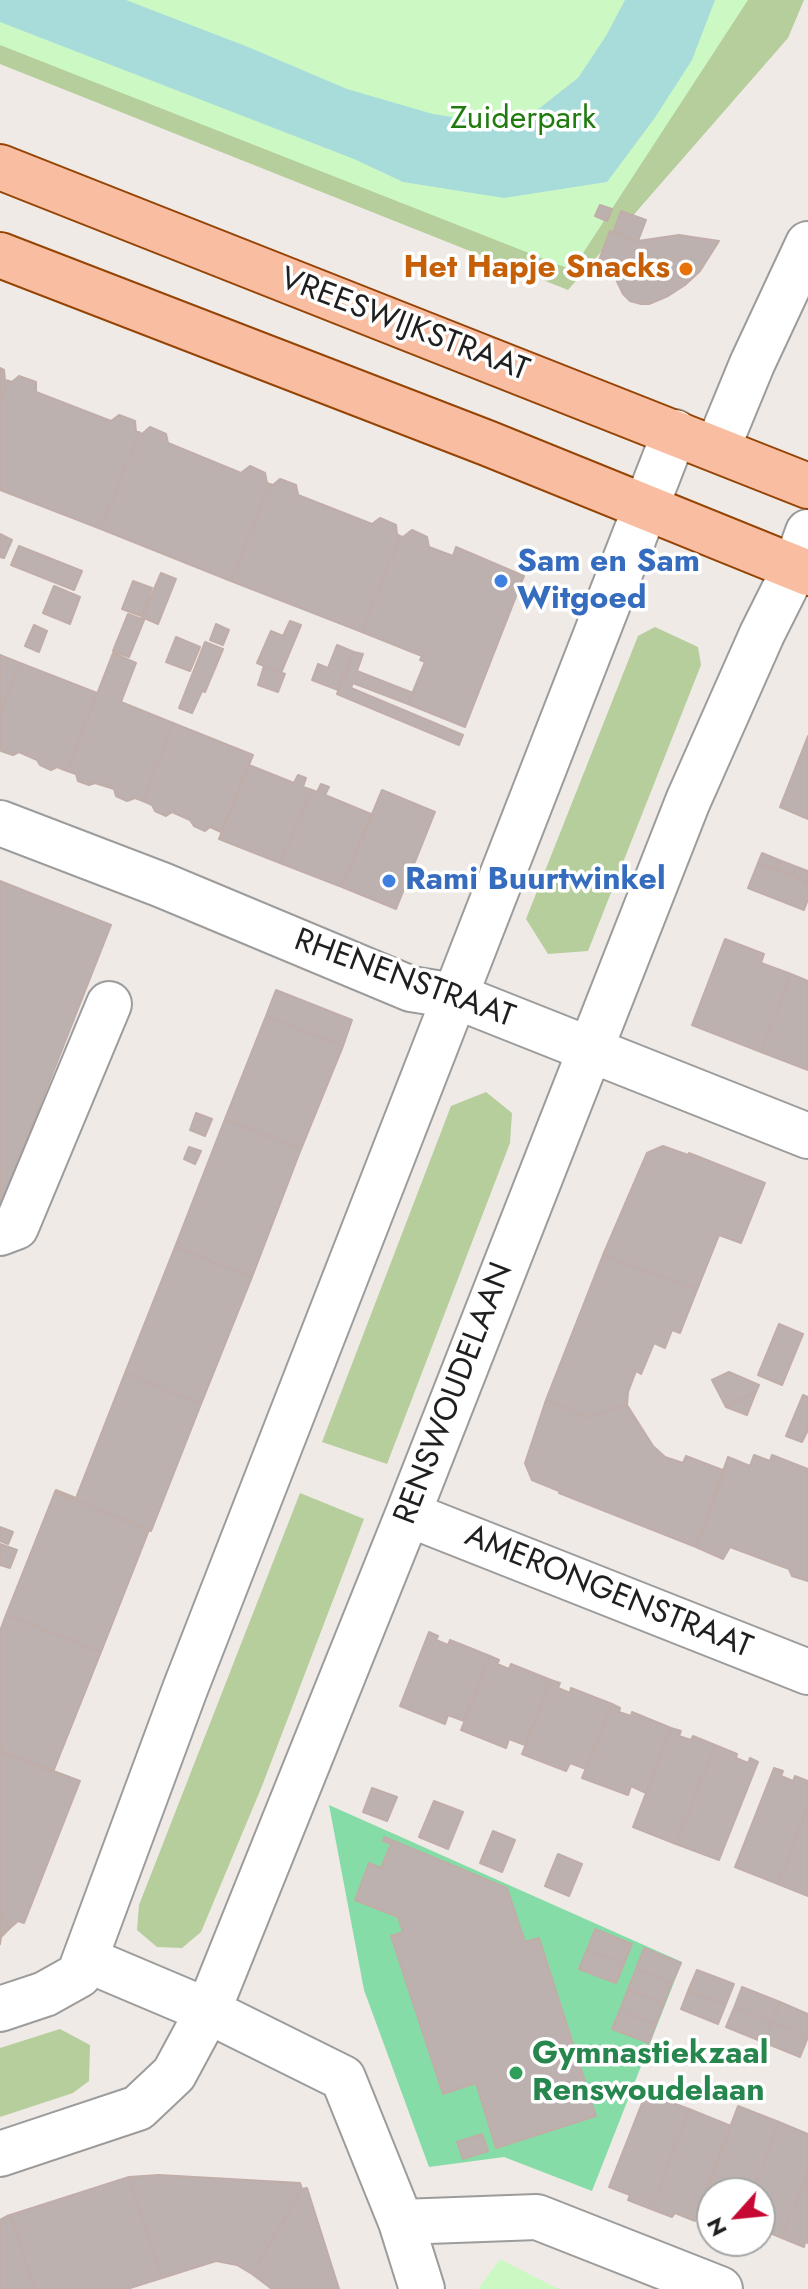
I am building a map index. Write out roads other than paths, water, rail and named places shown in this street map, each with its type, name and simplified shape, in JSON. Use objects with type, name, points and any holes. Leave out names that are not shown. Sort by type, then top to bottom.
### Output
[{"type":"main road","name":"VREESWIJKSTRAAT","points":[[0,167],[808,486]]},
{"type":"main road","points":[[0,255],[487,443],[645,509],[804,557]]},
{"type":"street","points":[[717,449],[752,364],[808,244]]},
{"type":"street","points":[[0,2009],[45,1994],[79,1975],[191,1674],[675,432]]},
{"type":"street","name":"RENSWOUDELAAN","points":[[0,2154],[138,2108],[174,2074],[208,2011],[408,1514],[688,801],[762,634],[804,557]]},
{"type":"street","name":"RHENENSTRAAT","points":[[0,823],[162,885],[411,989],[455,996],[808,1136]]},
{"type":"street","points":[[0,1233],[16,1227],[109,1004]]},
{"type":"street","name":"AMERONGENSTRAAT","points":[[408,1514],[808,1672]]},
{"type":"street","points":[[85,1959],[208,2011],[343,2078],[401,2222],[422,2289]]},
{"type":"street","points":[[401,2222],[537,2217],[720,2289]]},
{"type":"water","points":[[0,0],[126,0],[347,89],[433,114],[485,122],[532,114],[578,78],[625,0],[715,0],[692,60],[654,119],[607,182],[504,198],[403,182],[354,159],[0,22]]},
{"type":"place","name":"Het Hapje Snacks","points":[[686,269]]},
{"type":"place","name":"Sam en Sam Witgoed","points":[[501,581]]},
{"type":"place","name":"Rami Buurtwinkel","points":[[389,881]]},
{"type":"place","name":"Gymnastiekzaal Renswoudelaan","points":[[516,2073]]},
{"type":"park label","name":"Zuiderpark","points":[[523,120]]}]
